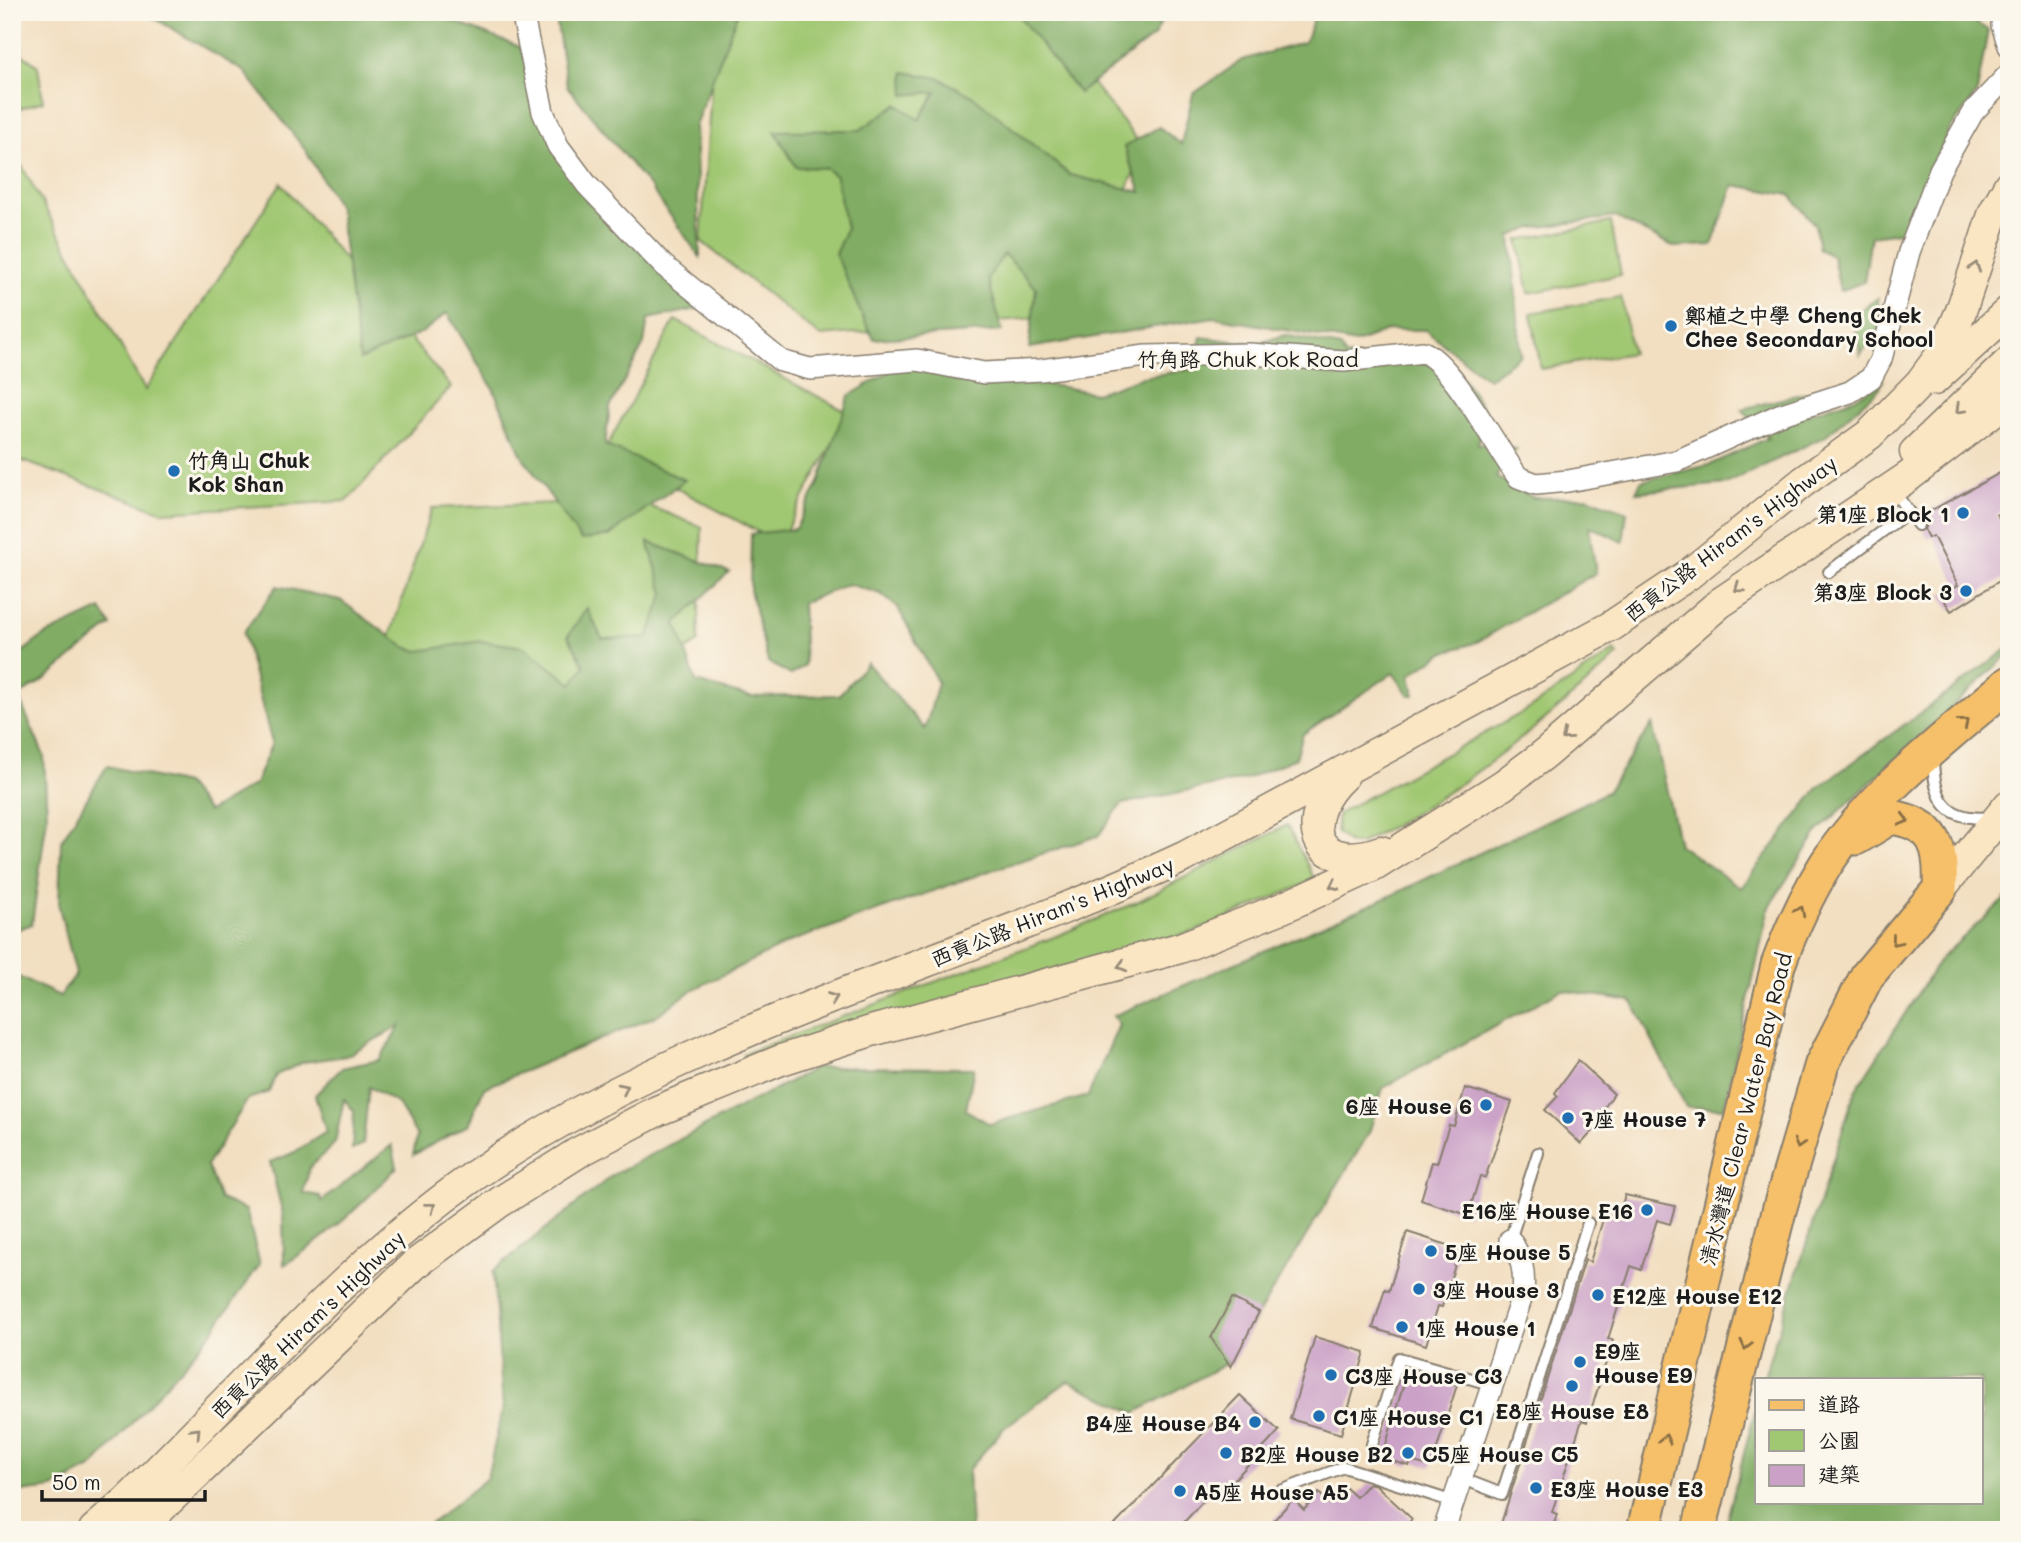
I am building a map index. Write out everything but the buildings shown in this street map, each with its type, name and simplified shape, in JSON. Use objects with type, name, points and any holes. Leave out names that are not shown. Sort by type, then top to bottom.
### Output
[{"type":"main road","name":"西貢公路 Hiram's Highway","points":[[93,1530],[127,1501],[320,1306],[392,1238],[483,1170],[569,1116],[718,1044],[1118,888],[1186,856],[1610,627],[1688,575],[1803,482],[1870,434],[1920,383],[1943,352],[1961,311],[1994,212],[2009,185]]},
{"type":"main road","points":[[1870,434],[1967,352],[2009,311]]},
{"type":"main road","points":[[1796,550],[1908,459],[2009,362]]},
{"type":"main road","name":"西貢公路 Hiram's Highway","points":[[138,1530],[199,1475],[362,1312],[414,1265],[500,1202],[579,1152],[657,1111],[781,1060],[871,1031],[1132,963],[1224,932],[1374,866],[1434,831],[1546,753],[1695,622],[1796,550],[1900,500],[2009,399]]},
{"type":"main road","name":"清水灣道 Clear Water Bay Road","points":[[1644,1530],[1778,965],[1797,915],[1827,862],[1879,797],[2009,683]]},
{"type":"main road","points":[[1356,764],[1334,784],[1316,813],[1315,828],[1319,841],[1328,852],[1341,857],[1373,854],[1434,831]]},
{"type":"main road","points":[[1827,862],[1872,826],[1891,817],[1908,820],[1929,832],[1936,841],[1940,855],[1940,889]]},
{"type":"main road","points":[[1699,1530],[1780,1207],[1822,1064],[1867,976],[1940,889],[2005,820]]},
{"type":"street","name":"竹角路 Chuk Kok Road","points":[[522,12],[542,112],[558,146],[587,185],[663,265],[781,361],[810,369],[917,360],[984,373],[1041,370],[1146,356],[1249,354],[1344,360],[1423,352],[1431,355],[1450,376],[1518,477],[1536,484],[1677,461],[1779,415],[1850,392],[1871,378],[1881,359],[1909,252],[1941,170],[1973,112],[2009,74]]},
{"type":"street","points":[[2009,13],[2002,25],[2009,46]]},
{"type":"street","points":[[1444,1530],[1463,1479],[1522,1293],[1525,1274],[1521,1255],[1510,1240]]},
{"type":"lane","points":[[1829,572],[1900,500],[1917,525]]},
{"type":"lane","points":[[1933,750],[1936,781],[1951,812],[1959,817],[2005,820]]},
{"type":"lane","points":[[1510,1240],[1538,1153]]},
{"type":"lane","points":[[1463,1479],[1502,1494],[1588,1223]]},
{"type":"lane","points":[[1372,1444],[1399,1358],[1493,1385]]},
{"type":"lane","points":[[1278,1492],[1344,1467],[1455,1502]]},
{"type":"green space","points":[[144,12],[429,12],[520,47],[586,188],[703,308],[648,319],[644,344],[610,407],[605,445],[685,480],[609,536],[581,540],[522,456],[494,390],[447,313],[423,332],[360,360],[339,208],[306,151],[245,72]]},
{"type":"green space","points":[[555,12],[738,12],[695,126],[700,257],[650,187],[567,86]]},
{"type":"green space","points":[[716,12],[1037,12],[1143,148],[1081,314],[820,336],[701,241]]},
{"type":"green space","points":[[1016,12],[1166,12],[1154,36],[1079,93]]},
{"type":"green space","points":[[1316,12],[1957,12],[1988,30],[1977,92],[1949,131],[1905,231],[1871,236],[1864,282],[1840,291],[1833,257],[1819,249],[1815,225],[1790,195],[1734,185],[1712,245],[1674,247],[1616,217],[1532,228],[1511,236],[1521,355],[1488,379],[1425,330],[1389,330],[1356,343],[1214,317],[1029,348],[1036,288],[1004,254],[988,278],[1002,331],[874,339],[835,254],[846,229],[836,176],[825,168],[796,167],[775,131],[860,130],[897,104],[919,120],[936,92],[905,95],[904,72],[939,78],[973,96],[1070,175],[1141,192],[1124,147],[1159,127],[1181,144],[1193,94],[1242,60],[1305,42]]},
{"type":"green space","points":[[12,38],[19,40],[22,54],[38,66],[43,101],[12,111]]},
{"type":"green space","points":[[22,166],[145,390],[281,183],[451,387],[347,501],[163,512],[12,457],[12,170]]},
{"type":"green space","points":[[1611,222],[1621,275],[1529,293],[1518,240]]},
{"type":"green space","points":[[1621,297],[1632,353],[1541,369],[1531,313]]},
{"type":"green space","points":[[1878,298],[1880,330],[1860,355],[1853,315]]},
{"type":"green space","points":[[675,320],[849,413],[779,543],[605,450]]},
{"type":"green space","points":[[1285,335],[1341,347],[1345,356],[1455,366],[1486,413],[1478,444],[1517,449],[1496,477],[1534,498],[1587,497],[1627,512],[1623,542],[1589,526],[1596,573],[1477,642],[1443,653],[1410,675],[1414,695],[1409,695],[1393,673],[1303,734],[1296,758],[1246,779],[1122,804],[1098,836],[992,870],[792,941],[692,990],[656,1016],[484,1088],[468,1125],[413,1155],[417,1136],[398,1104],[369,1087],[363,1144],[352,1150],[354,1111],[344,1099],[335,1143],[310,1167],[303,1193],[320,1196],[322,1201],[392,1145],[397,1167],[344,1220],[284,1265],[283,1215],[270,1162],[293,1153],[326,1132],[315,1095],[342,1068],[379,1060],[400,1026],[346,1056],[304,1062],[276,1075],[269,1092],[248,1099],[207,1165],[220,1199],[246,1210],[260,1264],[210,1335],[93,1467],[53,1488],[12,1493],[12,974],[60,996],[76,974],[59,907],[61,841],[107,766],[185,784],[208,812],[255,784],[272,743],[243,633],[277,586],[340,600],[405,647],[419,651],[481,641],[524,647],[572,684],[585,666],[568,636],[587,608],[602,639],[648,637],[664,594],[648,542],[729,572],[676,623],[696,682],[751,697],[839,695],[867,663],[925,729],[938,683],[898,608],[881,594],[848,584],[802,603],[805,665],[791,675],[768,662],[750,590],[751,534],[795,529],[818,485],[849,396],[923,351],[954,381],[1028,381],[1096,393],[1143,377],[1193,369],[1201,337],[1256,344]]},
{"type":"green space","points":[[1883,381],[1880,388],[1824,437],[1726,484],[1636,492],[1641,481],[1709,465],[1768,438],[1742,409],[1805,393],[1807,414],[1853,399]]},
{"type":"green space","points":[[634,500],[702,527],[698,642],[560,737],[375,682],[432,508]]},
{"type":"green space","points":[[101,609],[111,625],[44,680],[18,696],[44,756],[47,817],[32,924],[12,932],[12,660],[43,636]]},
{"type":"green space","points":[[2009,648],[2009,654],[1818,831],[1769,907],[1724,1108],[1686,1107],[1632,1001],[1561,990],[1383,1088],[1369,1133],[1229,1362],[1135,1413],[1068,1381],[1005,1427],[968,1470],[971,1530],[423,1530],[487,1478],[503,1407],[493,1271],[614,1174],[817,1067],[974,1068],[966,1110],[990,1124],[1088,1096],[1119,1025],[1113,1016],[1388,897],[1607,792],[1652,724],[1679,845],[1741,888],[1818,788]]},
{"type":"green space","points":[[1614,651],[1618,655],[1558,709],[1430,804],[1360,844],[1350,844],[1336,832],[1338,814],[1529,709]]},
{"type":"green space","points":[[1287,825],[1315,880],[1196,931],[745,1060],[743,1054],[1054,937],[1137,902]]},
{"type":"green space","points":[[2009,895],[2009,1530],[1724,1530],[1755,1411],[1755,1504],[1982,1504],[1982,1378],[1763,1378],[1855,1091],[1940,959]]},
{"type":"place","name":"鄭植之中學 Cheng Chek Chee Secondary School","points":[[1671,326]]},
{"type":"place","name":"竹角山 Chuk Kok Shan","points":[[174,471]]},
{"type":"place","name":"第1座 Block 1","points":[[1963,513]]},
{"type":"place","name":"第3座 Block 3","points":[[1966,591]]},
{"type":"place","name":"6座 House 6","points":[[1486,1105]]},
{"type":"place","name":"7座 House 7","points":[[1568,1118]]},
{"type":"place","name":"E16座 House E16","points":[[1647,1210]]},
{"type":"place","name":"5座 House 5","points":[[1431,1251]]},
{"type":"place","name":"3座 House 3","points":[[1419,1289]]},
{"type":"place","name":"E12座 House E12","points":[[1598,1295]]},
{"type":"place","name":"1座 House 1","points":[[1402,1327]]},
{"type":"place","name":"E9座 House E9","points":[[1580,1362]]},
{"type":"place","name":"C3座 House C3","points":[[1331,1375]]},
{"type":"place","name":"E8座 House E8","points":[[1572,1386]]},
{"type":"place","name":"C1座 House C1","points":[[1319,1416]]},
{"type":"place","name":"B4座 House B4","points":[[1255,1422]]},
{"type":"place","name":"B2座 House B2","points":[[1226,1453]]},
{"type":"place","name":"C5座 House C5","points":[[1408,1453]]},
{"type":"place","name":"E3座 House E3","points":[[1536,1488]]},
{"type":"place","name":"A5座 House A5","points":[[1180,1491]]}]
